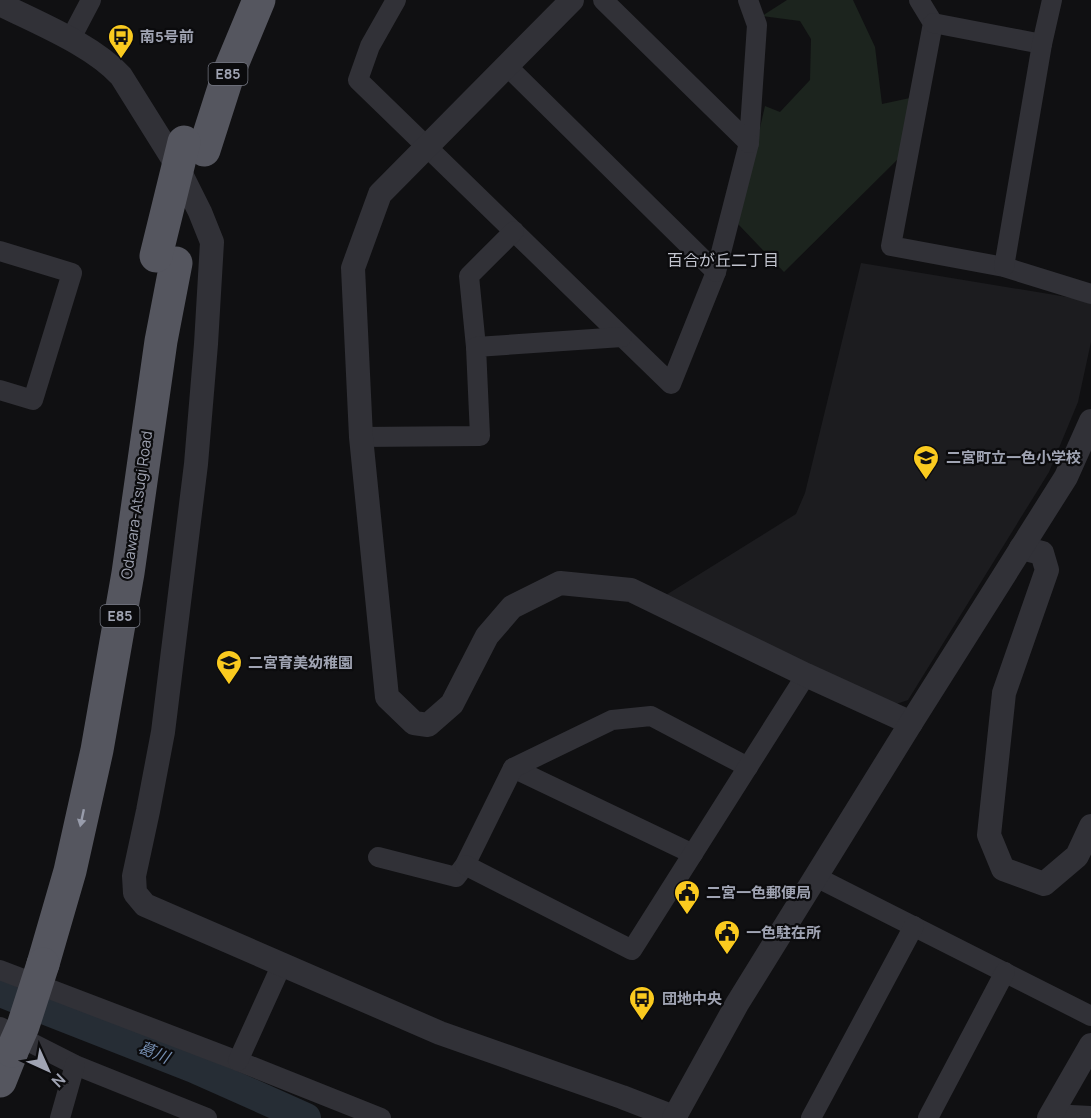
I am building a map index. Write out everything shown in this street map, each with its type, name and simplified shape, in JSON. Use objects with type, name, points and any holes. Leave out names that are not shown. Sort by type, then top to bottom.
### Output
[{"type":"highway","name":"Odawara-Atsugi Road","points":[[0,1082],[4,1034],[48,871],[76,747],[107,571],[141,340],[166,260],[194,146],[210,64],[237,0]]},
{"type":"highway","name":"Odawara-Atsugi Road","points":[[194,146],[259,0]]},
{"type":"street","points":[[70,40],[91,0]]},
{"type":"street","points":[[396,0],[370,46],[358,80],[671,384],[716,272],[749,143],[757,25],[748,0]]},
{"type":"street","points":[[572,0],[380,194],[352,268],[361,437],[387,697],[414,723],[428,725],[452,704],[487,636],[512,607],[560,583],[631,590],[911,723]]},
{"type":"street","points":[[603,0],[749,143]]},
{"type":"street","points":[[920,0],[933,23],[891,246],[1004,267],[1091,294]]},
{"type":"street","points":[[1004,267],[1042,44],[1052,0]]},
{"type":"street","points":[[0,4],[100,57],[121,76],[176,164],[212,242],[196,464],[163,732],[134,876],[135,893],[145,905],[440,1032],[675,1118],[737,1004],[1066,477],[1091,421]]},
{"type":"street","points":[[933,23],[1042,44]]},
{"type":"street","points":[[507,66],[716,272]]},
{"type":"street","points":[[361,437],[480,436],[476,347],[469,276],[514,231]]},
{"type":"street","points":[[0,390],[33,400],[72,273],[1,256]]},
{"type":"street","points":[[476,347],[622,337]]},
{"type":"street","points":[[1021,548],[1042,553],[1047,570],[1004,693],[989,835],[1003,869],[1044,884],[1077,856],[1091,826]]},
{"type":"street","points":[[465,865],[632,950],[806,675]]},
{"type":"street","points":[[378,857],[456,877],[465,865],[513,768],[612,720],[651,716],[748,767]]},
{"type":"street","points":[[513,768],[693,854]]},
{"type":"street","points":[[816,877],[1091,1016]]},
{"type":"street","points":[[811,1118],[914,926]]},
{"type":"street","points":[[22,963],[238,1061],[381,1118]]},
{"type":"street","points":[[238,1061],[282,964]]},
{"type":"street","points":[[928,1118],[1005,972]]},
{"type":"street","points":[[4,1034],[207,1118]]},
{"type":"street","points":[[1050,1116],[1091,1045]]},
{"type":"street","points":[[60,1118],[75,1065]]},
{"type":"street","points":[[1050,1116],[1091,1116]]},
{"type":"shaded area","points":[[787,0],[853,0],[875,47],[882,104],[910,98],[899,158],[784,272],[738,224],[765,106],[780,112],[810,80],[811,39],[800,21],[762,16]]},
{"type":"shaded area","name":"二宮町立一色小学校","points":[[861,263],[1091,301],[1091,342],[1078,402],[1049,472],[908,700],[893,705],[666,595],[796,514],[805,493]]},
{"type":"waterway","name":"葛川","points":[[0,992],[194,1068],[306,1118]]},
{"type":"place","name":"南5号前","points":[[121,60]]},
{"type":"place","name":"二宮町立一色小学校","points":[[926,481]]},
{"type":"place","name":"二宮育美幼稚園","points":[[229,686]]},
{"type":"place","name":"二宮一色郵便局","points":[[687,916]]},
{"type":"place","name":"一色駐在所","points":[[727,956]]},
{"type":"place","name":"団地中央","points":[[642,1022]]},
{"type":"district","name":"百合が丘二丁目","points":[[723,260]]}]
